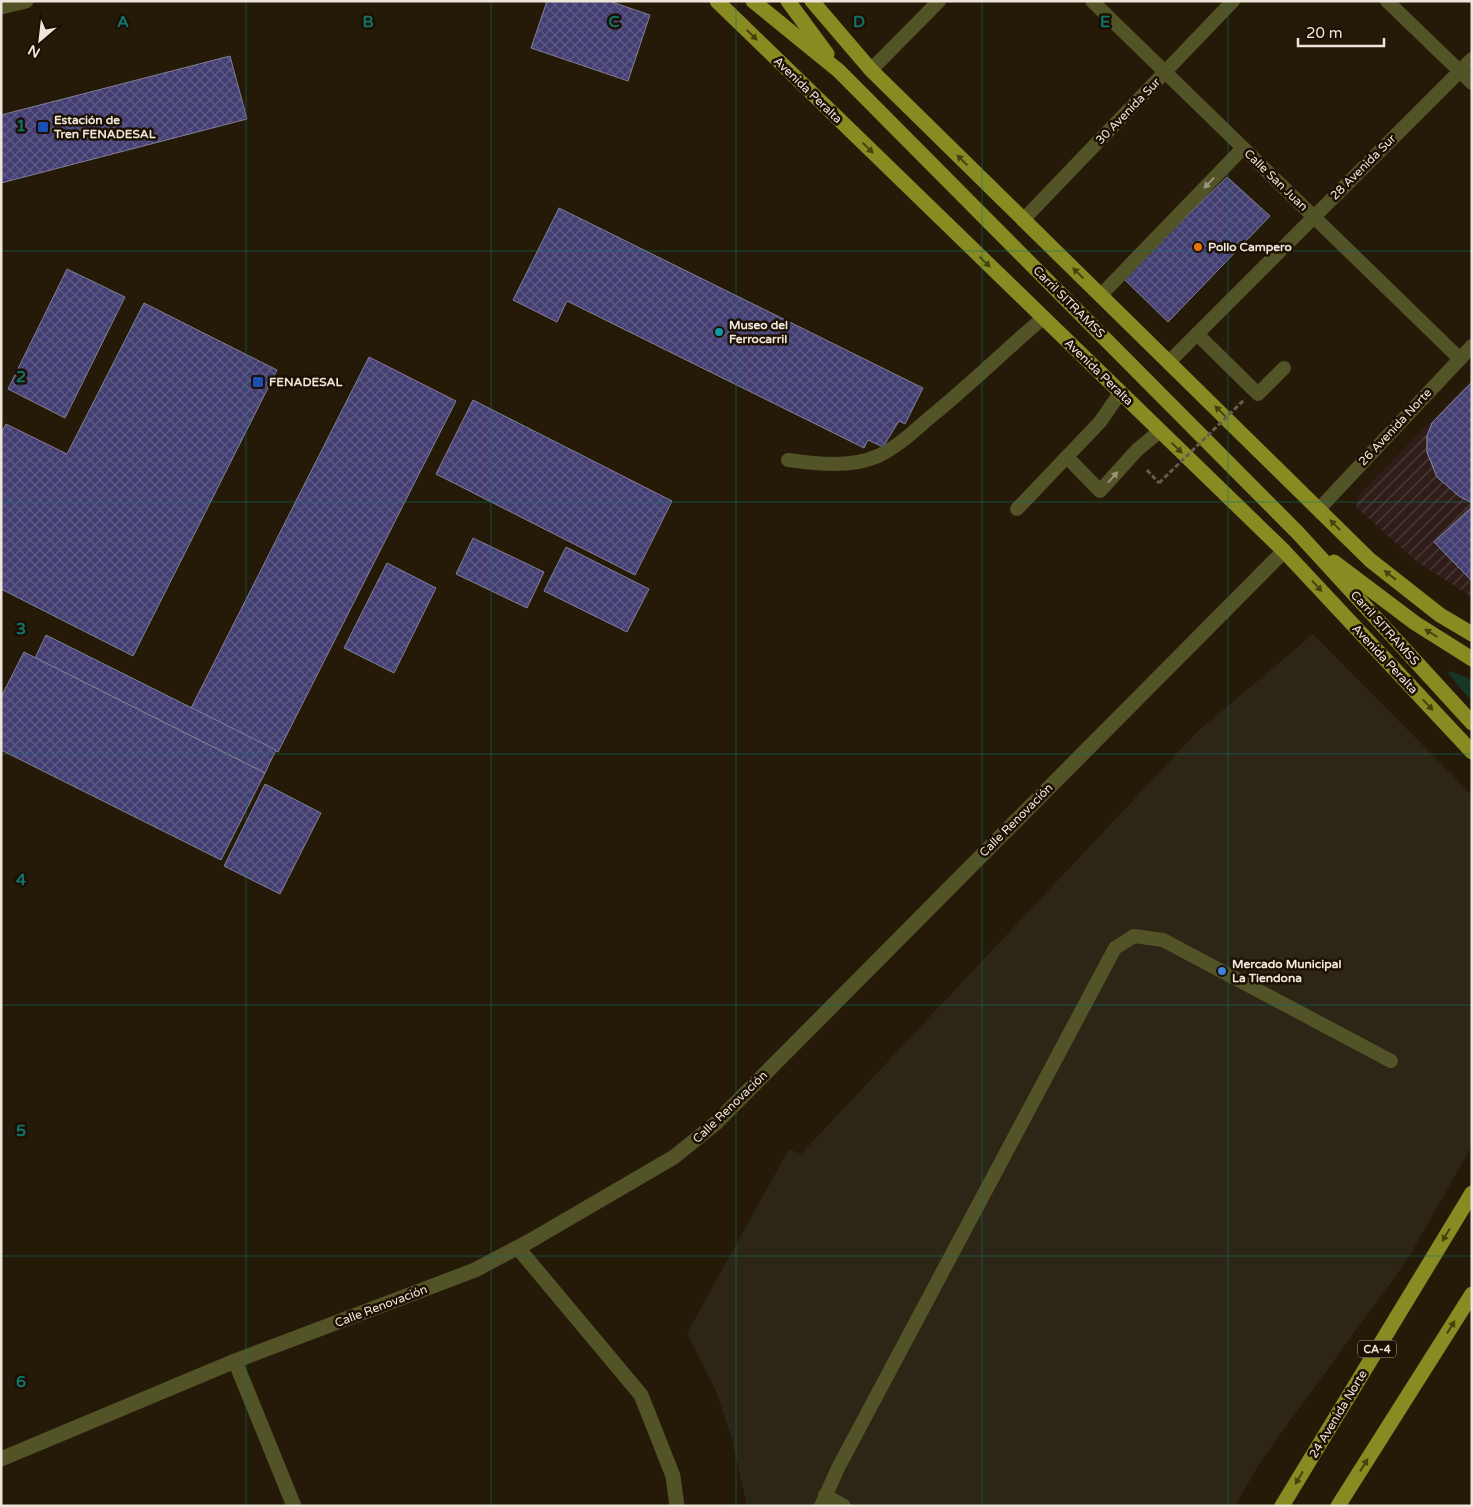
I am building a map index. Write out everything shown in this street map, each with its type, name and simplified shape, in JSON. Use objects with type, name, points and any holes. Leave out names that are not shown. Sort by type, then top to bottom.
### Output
[{"type":"main road","name":"Avenida Peralta","points":[[717,1],[1284,551],[1472,752]]},
{"type":"main road","name":"Carril SITRAMSS","points":[[753,1],[840,72],[1298,533],[1472,723]]},
{"type":"main road","name":"Carril SITRAMSS","points":[[788,1],[840,72]]},
{"type":"main road","points":[[812,1],[871,70],[1170,361],[1370,560],[1440,614],[1472,634]]},
{"type":"main road","name":"Carril SITRAMSS","points":[[1298,533],[1414,623],[1472,659]]},
{"type":"main road","name":"24 Avenida Norte","points":[[1282,1506],[1472,1193]]},
{"type":"main road","points":[[1338,1506],[1472,1294]]},
{"type":"street","points":[[1,7],[26,1]]},
{"type":"street","name":"Calle Renovación","points":[[1,1459],[235,1361],[475,1270],[518,1248],[674,1157],[716,1123],[1284,551]]},
{"type":"street","points":[[518,1248],[641,1395],[673,1476],[678,1506]]},
{"type":"street","points":[[235,1361],[294,1506]]},
{"type":"lane","points":[[871,70],[939,1]]},
{"type":"lane","name":"Calle San Juan","points":[[1092,1],[1460,359]]},
{"type":"lane","name":"30 Avenida Sur","points":[[1023,220],[1233,1]]},
{"type":"lane","points":[[1387,1],[1472,83]]},
{"type":"lane","name":"28 Avenida Sur","points":[[1170,361],[1472,59]]},
{"type":"lane","points":[[1101,295],[1243,148]]},
{"type":"lane","points":[[788,460],[836,464],[856,462],[879,456],[913,432],[958,395],[1043,318]]},
{"type":"lane","points":[[1197,334],[1258,394],[1284,368]]},
{"type":"lane","name":"26 Avenida Norte","points":[[1319,508],[1472,346]]},
{"type":"lane","points":[[1017,509],[1100,422],[1120,393]]},
{"type":"lane","points":[[1067,457],[1100,491],[1137,450],[1160,431]]},
{"type":"lane","points":[[844,1506],[823,1501],[1114,948],[1134,936],[1163,940],[1391,1061]]},
{"type":"path","points":[[1159,483],[1245,399]]},
{"type":"shaded area","points":[[1472,379],[1472,597],[1416,561],[1356,507],[1358,496]]},
{"type":"shaded area","name":"Mercado Municipal La Tiendona","points":[[1313,634],[1472,795],[1472,1146],[1407,1260],[1261,1461],[1235,1506],[747,1506],[732,1439],[716,1391],[687,1333],[789,1149],[801,1154],[1197,732]]},
{"type":"green space","points":[[1451,671],[1472,680],[1472,701],[1450,676],[1448,673]]},
{"type":"building","points":[[547,1],[609,1],[650,15],[628,81],[531,48]]},
{"type":"building","points":[[230,56],[247,119],[1,183],[1,115]]},
{"type":"building","name":"Pollo Campero","points":[[1227,177],[1270,216],[1168,322],[1123,278]]},
{"type":"building","name":"Museo del Ferrocarril","points":[[559,208],[923,388],[905,424],[899,421],[883,447],[868,440],[864,448],[567,301],[557,322],[513,300]]},
{"type":"building","points":[[67,269],[125,297],[65,418],[8,389]]},
{"type":"building","points":[[144,303],[277,370],[133,656],[1,589],[1,434],[6,424],[67,454]]},
{"type":"building","points":[[369,357],[456,401],[278,752],[191,708]]},
{"type":"building","points":[[1472,382],[1472,503],[1459,496],[1437,477],[1427,452],[1427,436],[1432,423]]},
{"type":"building","points":[[1472,382],[1472,503],[1459,496],[1437,477],[1427,452],[1427,436],[1432,423]]},
{"type":"building","points":[[473,400],[672,501],[635,575],[436,474]]},
{"type":"building","points":[[1472,507],[1472,581],[1434,542]]},
{"type":"building","points":[[1472,507],[1472,581],[1434,542]]},
{"type":"building","points":[[473,538],[544,572],[527,608],[456,574]]},
{"type":"building","points":[[566,547],[649,589],[627,632],[544,591]]},
{"type":"building","points":[[387,563],[436,588],[394,673],[344,648]]},
{"type":"building","points":[[46,635],[276,750],[265,773],[35,658]]},
{"type":"building","points":[[24,652],[265,773],[221,860],[1,750],[1,697]]},
{"type":"building","points":[[265,784],[321,813],[280,894],[224,866]]},
{"type":"place","name":"Estación de Tren FENADESAL","points":[[43,127]]},
{"type":"place","name":"Pollo Campero","points":[[1198,247]]},
{"type":"place","name":"Museo del Ferrocarril","points":[[719,332]]},
{"type":"place","name":"FENADESAL","points":[[258,382]]},
{"type":"place","name":"Mercado Municipal La Tiendona","points":[[1222,971]]}]
